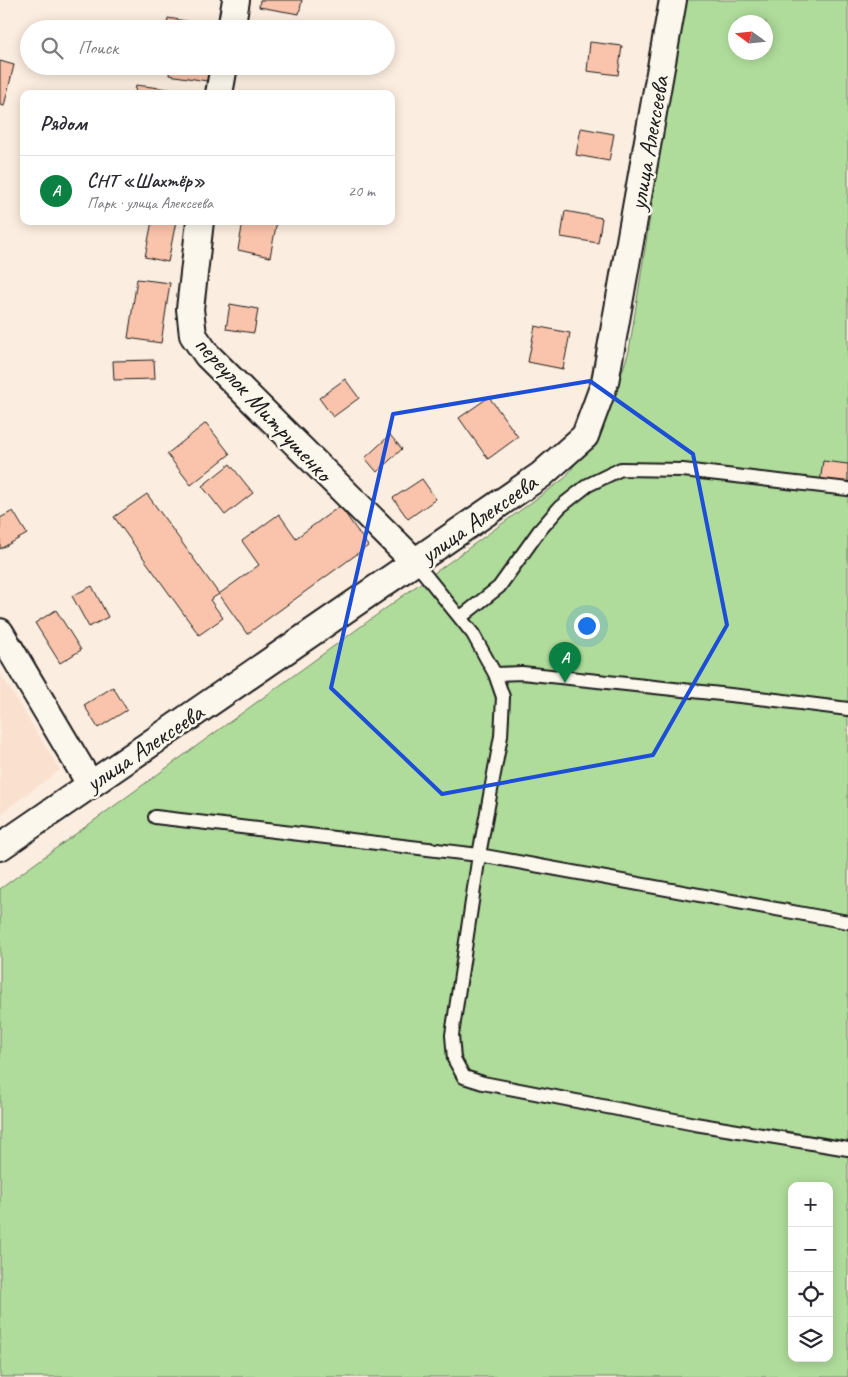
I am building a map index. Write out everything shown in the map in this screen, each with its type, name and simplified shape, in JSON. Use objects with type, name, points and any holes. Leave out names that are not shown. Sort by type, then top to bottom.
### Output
[{"type":"street","points":[[233,20],[236,0]]},
{"type":"street","name":"улица Алексеева","points":[[0,847],[542,475],[585,436],[605,382],[673,0]]},
{"type":"street","points":[[220,90],[222,75]]},
{"type":"street","name":"переулок Митрушенко","points":[[200,225],[190,309],[193,335],[207,355],[415,562]]},
{"type":"street","points":[[0,632],[90,784]]},
{"type":"lane","points":[[461,617],[499,587],[539,531],[560,507],[588,485],[621,470],[683,470],[848,489]]},
{"type":"lane","points":[[415,562],[461,617],[495,674],[503,697],[501,736],[479,855],[452,1034],[454,1059],[464,1076],[483,1082],[695,1124],[848,1149]]},
{"type":"lane","points":[[495,674],[522,673],[848,709]]},
{"type":"lane","points":[[155,817],[479,855],[848,922]]},
{"type":"highlighted area","points":[[590,381],[693,454],[727,625],[653,755],[442,794],[331,688],[393,414]]},
{"type":"shaded area","points":[[0,673],[60,770],[0,814]]},
{"type":"green space","points":[[684,0],[848,0],[848,1377],[0,1377],[0,889],[565,478],[605,423],[629,351]]},
{"type":"building","points":[[260,0],[302,0],[299,14],[259,7]]},
{"type":"building","points":[[590,42],[622,46],[618,75],[587,71]]},
{"type":"building","points":[[0,61],[14,65],[4,106],[0,105]]},
{"type":"building","points":[[169,75],[208,75],[207,81]]},
{"type":"building","points":[[136,85],[176,90],[135,90]]},
{"type":"building","points":[[581,128],[614,134],[609,161],[576,155]]},
{"type":"building","points":[[565,211],[602,218],[598,243],[561,237]]},
{"type":"building","points":[[151,225],[175,225],[168,262],[145,257]]},
{"type":"building","points":[[242,225],[276,225],[270,257],[238,250]]},
{"type":"building","points":[[137,279],[170,283],[161,343],[128,338]]},
{"type":"building","points":[[230,304],[258,309],[254,333],[226,329]]},
{"type":"building","points":[[535,326],[570,333],[563,369],[528,362]]},
{"type":"building","points":[[154,360],[155,379],[114,380],[113,361]]},
{"type":"building","points":[[345,379],[359,398],[333,417],[319,398]]},
{"type":"building","points":[[489,397],[518,437],[488,459],[459,418]]},
{"type":"building","points":[[206,423],[230,454],[191,485],[167,454]]},
{"type":"building","points":[[390,435],[402,449],[377,472],[365,458]]},
{"type":"building","points":[[823,461],[848,464],[848,487],[820,483]]},
{"type":"building","points":[[230,464],[253,493],[225,515],[202,486]]},
{"type":"building","points":[[422,479],[436,499],[408,519],[393,498]]},
{"type":"building","points":[[147,494],[219,594],[210,600],[223,618],[199,635],[114,517]]},
{"type":"building","points":[[340,506],[368,546],[247,634],[219,594],[259,565],[242,541],[279,514],[296,538]]},
{"type":"building","points":[[13,511],[27,534],[0,549],[0,518]]},
{"type":"building","points":[[92,586],[108,617],[89,627],[72,596]]},
{"type":"building","points":[[56,610],[81,650],[60,663],[35,623]]},
{"type":"building","points":[[113,687],[127,710],[98,728],[84,705]]},
{"type":"place","name":"СНТ «Шахтёр»","points":[[565,683]]}]
